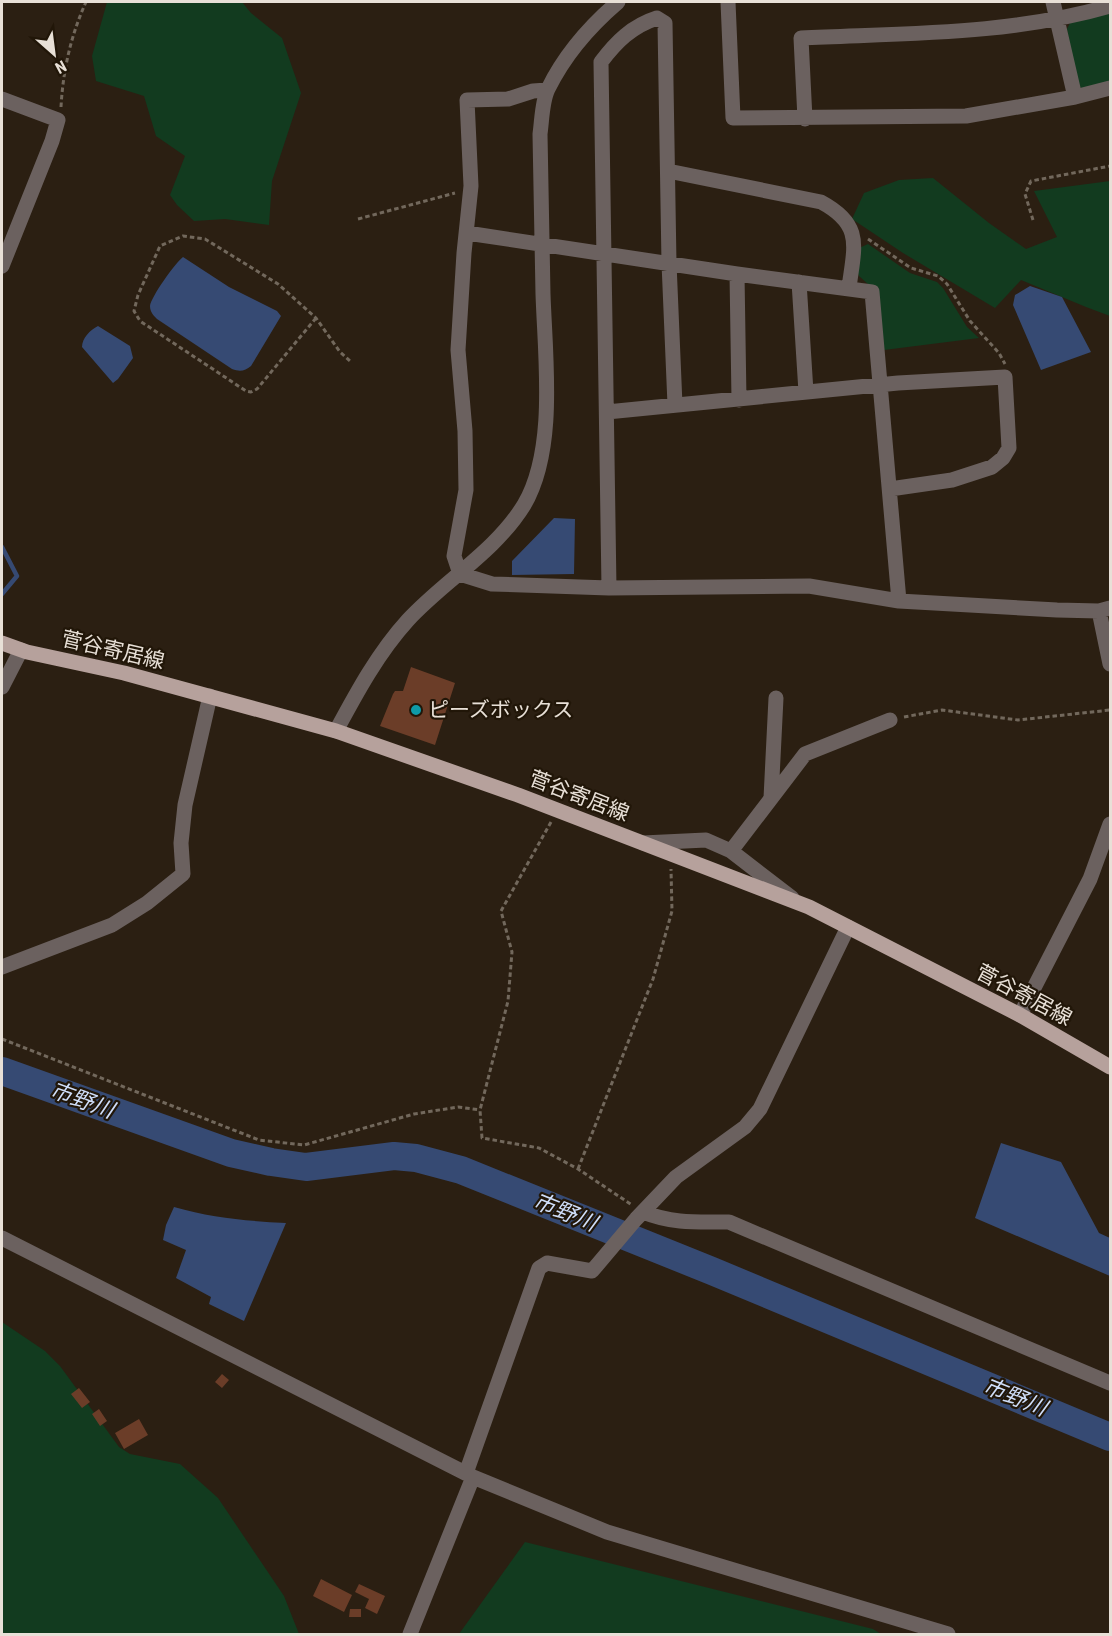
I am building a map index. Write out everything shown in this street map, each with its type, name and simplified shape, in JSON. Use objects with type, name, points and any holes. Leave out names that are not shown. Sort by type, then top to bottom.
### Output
[{"type":"main road","name":"菅谷寄居線","points":[[2,643],[21,650],[124,672],[336,731],[558,810],[799,904],[1020,1016],[1110,1067]]},
{"type":"street","points":[[336,731],[383,650],[408,620],[508,527],[534,484],[547,423],[540,134],[547,90],[577,42],[597,19],[618,2]]},
{"type":"street","points":[[728,2],[733,118],[966,116],[1075,97],[1110,88]]},
{"type":"street","points":[[1053,2],[1075,97]]},
{"type":"street","points":[[805,118],[801,38],[976,30],[1057,19],[1110,6]]},
{"type":"street","points":[[609,588],[601,63],[615,43],[644,22],[657,18],[665,22],[669,263],[675,405]]},
{"type":"street","points":[[460,574],[454,556],[466,490],[465,431],[458,350],[470,193],[466,100],[508,99],[532,91],[547,90]]},
{"type":"street","points":[[2,99],[58,120],[52,141],[2,266]]},
{"type":"street","points":[[668,171],[821,202],[841,215],[855,237],[849,288]]},
{"type":"street","points":[[467,233],[542,246],[872,292],[900,601]]},
{"type":"street","points":[[736,274],[739,400]]},
{"type":"street","points":[[800,282],[806,392]]},
{"type":"street","points":[[607,412],[806,392],[1005,377],[1009,448],[1003,458],[992,467],[952,480],[890,489]]},
{"type":"street","points":[[460,574],[492,584],[609,588],[809,586],[900,601],[984,607],[1105,610],[1110,664]]},
{"type":"street","points":[[2,687],[21,650]]},
{"type":"street","points":[[2,967],[112,925],[147,903],[183,874],[181,843],[185,806],[210,696]]},
{"type":"street","points":[[771,798],[776,698]]},
{"type":"street","points":[[731,851],[805,754],[890,720]]},
{"type":"street","points":[[1020,1016],[1090,879],[1110,824]]},
{"type":"street","points":[[643,843],[706,840],[731,851],[799,904]]},
{"type":"street","points":[[410,1635],[469,1475],[539,1268],[547,1263],[592,1271],[676,1176],[746,1127],[760,1109],[848,927]]},
{"type":"street","points":[[639,1216],[681,1222],[729,1222],[1110,1383]]},
{"type":"street","points":[[2,1238],[469,1475],[607,1532],[948,1635]]},
{"type":"path","points":[[58,120],[71,42],[86,2]]},
{"type":"path","points":[[1033,220],[1026,194],[1031,181],[1110,166]]},
{"type":"path","points":[[358,219],[452,193],[470,193]]},
{"type":"path","points":[[316,318],[257,388],[251,392],[246,391],[140,321],[134,311],[138,295],[160,246],[183,236],[205,238],[278,284],[316,318],[340,352],[351,362]]},
{"type":"path","points":[[855,237],[870,239],[911,268],[938,276],[946,284],[970,321],[999,353],[1005,364],[1005,377]]},
{"type":"path","points":[[890,720],[942,710],[1018,720],[1110,710]]},
{"type":"path","points":[[558,810],[501,911],[512,952],[508,1001],[480,1110],[482,1138],[539,1148],[578,1169],[639,1216]]},
{"type":"path","points":[[578,1169],[653,979],[672,911],[671,854]]},
{"type":"path","points":[[2,1039],[259,1140],[304,1144],[414,1114],[458,1107],[480,1110]]},
{"type":"green space","points":[[107,2],[242,2],[251,13],[282,38],[301,93],[272,181],[269,225],[225,219],[194,221],[177,205],[170,195],[185,156],[156,136],[144,96],[96,81],[92,56]]},
{"type":"green space","points":[[1110,12],[1110,83],[1083,90],[1076,83],[1067,29],[1070,23]]},
{"type":"green space","points":[[933,178],[1026,249],[1057,237],[1034,191],[1110,181],[1110,316],[1021,280],[995,308],[903,253],[852,219],[864,193],[899,180]]},
{"type":"green space","points":[[868,244],[910,273],[937,282],[967,327],[979,338],[884,350],[869,285],[859,276],[855,267],[857,249]]},
{"type":"green space","points":[[2,1322],[45,1351],[60,1366],[119,1447],[130,1454],[180,1464],[218,1498],[284,1596],[299,1634],[2,1634]]},
{"type":"green space","points":[[525,1542],[873,1629],[881,1634],[459,1634]]},
{"type":"water","points":[[183,257],[229,287],[277,311],[281,316],[247,369],[240,371],[232,369],[157,319],[151,312],[150,306],[154,295]]},
{"type":"water","points":[[1030,286],[1062,297],[1091,352],[1041,370],[1013,305],[1015,295]]},
{"type":"water","points":[[98,326],[130,346],[133,358],[113,383],[82,347],[83,340]]},
{"type":"water","points":[[554,518],[575,519],[574,574],[512,575],[512,561]]},
{"type":"water","points":[[1001,1143],[1061,1162],[1099,1233],[1110,1238],[1110,1276],[975,1218]]},
{"type":"water","points":[[174,1207],[230,1218],[286,1223],[244,1321],[209,1304],[211,1297],[176,1278],[186,1250],[163,1240],[166,1225]]},
{"type":"building","name":"ピーズボックス","points":[[411,667],[455,683],[435,745],[380,726],[393,694],[395,691],[403,691]]},
{"type":"building","points":[[222,1374],[229,1380],[222,1388],[215,1382]]},
{"type":"building","points":[[79,1388],[90,1402],[82,1408],[71,1394]]},
{"type":"building","points":[[99,1409],[107,1421],[100,1426],[92,1414]]},
{"type":"building","points":[[139,1419],[148,1435],[124,1449],[115,1433]]},
{"type":"building","points":[[321,1579],[352,1595],[344,1612],[313,1596]]},
{"type":"building","points":[[359,1584],[385,1596],[377,1614],[365,1608],[369,1599],[355,1592]]},
{"type":"building","points":[[350,1609],[361,1609],[361,1617],[349,1617]]},
{"type":"waterway","points":[[2,547],[17,576],[2,594]]},
{"type":"waterway","name":"市野川","points":[[2,1071],[231,1153],[271,1162],[306,1167],[394,1156],[416,1158],[461,1170],[712,1271],[1110,1437]]},
{"type":"place","name":"ピーズボックス","points":[[416,710]]}]
